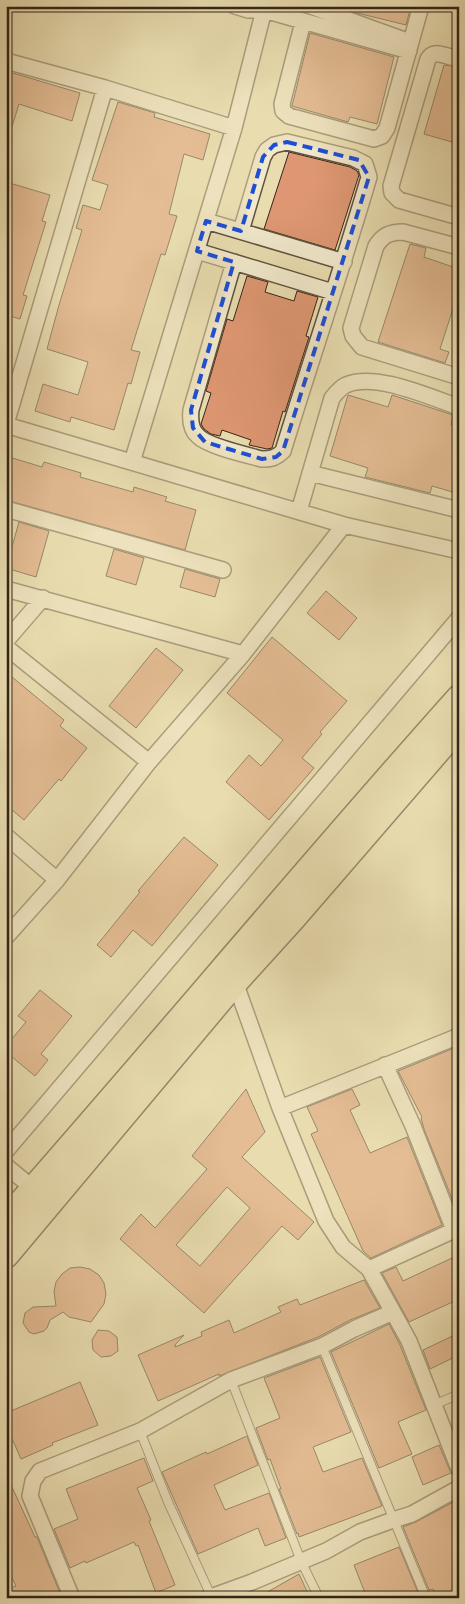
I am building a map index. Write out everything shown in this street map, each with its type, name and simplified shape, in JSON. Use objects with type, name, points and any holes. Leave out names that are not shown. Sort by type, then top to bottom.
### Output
[{"type":"highway","points":[[6,1220],[42,1196],[293,918],[459,698]]},
{"type":"highway","points":[[6,1255],[42,1196],[398,780],[459,726]]},
{"type":"street","points":[[235,6],[248,10],[265,8],[303,22],[410,47]]},
{"type":"street","points":[[310,6],[410,47]]},
{"type":"street","points":[[303,22],[282,104],[283,111],[290,116],[370,138],[382,136],[387,128],[421,6]]},
{"type":"street","points":[[132,462],[234,128],[265,8]]},
{"type":"street","points":[[459,58],[436,53],[430,55],[391,186],[392,194],[398,200],[459,216]]},
{"type":"street","points":[[6,61],[105,88],[234,128]]},
{"type":"street","points":[[105,88],[6,425],[344,524],[459,551]]},
{"type":"street","points":[[234,262],[190,410],[190,419],[197,436],[205,442],[262,459],[276,457],[283,451],[344,262],[369,177],[364,164],[354,158],[287,142],[274,145],[267,150],[263,157],[241,231]]},
{"type":"street","points":[[206,220],[344,262]]},
{"type":"street","points":[[459,247],[403,232],[385,235],[376,246],[351,328],[353,336],[362,347],[459,377]]},
{"type":"street","points":[[197,251],[333,292]]},
{"type":"street","points":[[299,511],[332,398],[345,385],[363,381],[384,383],[459,407]]},
{"type":"street","points":[[310,473],[459,510]]},
{"type":"street","points":[[6,509],[224,570]]},
{"type":"street","points":[[6,937],[57,880],[149,762],[243,654],[344,524]]},
{"type":"street","points":[[6,589],[243,654]]},
{"type":"street","points":[[6,641],[43,598]]},
{"type":"street","points":[[6,1151],[459,618]]},
{"type":"street","points":[[6,647],[149,762]]},
{"type":"street","points":[[6,836],[57,880]]},
{"type":"street","points":[[235,982],[280,1108],[326,1221],[343,1247],[369,1269],[409,1341],[459,1469]]},
{"type":"street","points":[[280,1108],[459,1036]]},
{"type":"street","points":[[369,1269],[456,1229],[385,1065]]},
{"type":"street","points":[[6,1166],[42,1196]]},
{"type":"street","points":[[72,1598],[30,1496],[33,1481],[40,1471],[140,1431],[231,1380],[322,1346],[354,1329],[393,1312]]},
{"type":"street","points":[[210,1597],[326,1552],[360,1532],[412,1514],[459,1488]]},
{"type":"lane","points":[[322,1346],[426,1598]]},
{"type":"lane","points":[[231,1380],[301,1561],[319,1598]]},
{"type":"lane","points":[[434,1405],[459,1394]]},
{"type":"lane","points":[[140,1431],[168,1502],[210,1597]]},
{"type":"highlighted area","points":[[287,142],[359,160],[369,177],[283,451],[276,457],[262,459],[205,442],[193,428],[191,410],[234,262],[197,251],[206,221],[241,231],[263,157],[274,145]]},
{"type":"building","points":[[353,6],[411,6],[406,25],[353,12]]},
{"type":"building","points":[[310,33],[394,57],[377,124],[350,117],[348,122],[292,106]]},
{"type":"building","points":[[444,65],[459,67],[459,144],[424,134]]},
{"type":"building","points":[[6,71],[80,93],[72,121],[19,104],[10,133],[6,132]]},
{"type":"building","points":[[118,102],[155,113],[154,117],[210,134],[203,160],[184,154],[169,214],[177,216],[165,255],[161,254],[131,350],[140,352],[131,384],[128,383],[114,430],[71,417],[70,422],[35,411],[43,384],[78,395],[88,362],[47,349],[82,230],[76,228],[83,205],[100,210],[108,185],[92,180]]},
{"type":"building","points":[[289,152],[350,167],[357,171],[359,175],[335,250],[264,229]]},
{"type":"building","points":[[6,182],[50,195],[42,221],[46,222],[23,295],[27,296],[20,319],[6,315]]},
{"type":"building","points":[[410,244],[426,248],[424,257],[459,269],[459,290],[440,349],[449,352],[445,363],[378,342]]},
{"type":"building","points":[[247,276],[268,282],[265,292],[294,301],[297,291],[318,297],[306,336],[309,337],[285,412],[283,411],[272,448],[267,449],[249,445],[251,440],[222,430],[220,436],[211,434],[201,424],[211,393],[206,391],[227,319],[233,321]]},
{"type":"building","points":[[348,395],[388,407],[392,395],[453,415],[451,425],[459,427],[459,494],[432,486],[430,493],[365,477],[368,468],[330,456]]},
{"type":"building","points":[[6,456],[42,467],[44,462],[81,473],[80,477],[133,492],[134,487],[167,497],[165,501],[196,510],[185,550],[6,500]]},
{"type":"building","points":[[19,522],[49,531],[36,577],[6,568]]},
{"type":"building","points":[[114,549],[144,558],[136,585],[106,576]]},
{"type":"building","points":[[185,569],[220,579],[215,597],[180,587]]},
{"type":"building","points":[[326,591],[357,618],[339,640],[307,613]]},
{"type":"building","points":[[272,637],[347,701],[320,732],[322,734],[302,758],[314,768],[269,820],[226,782],[249,755],[261,766],[283,740],[227,693]]},
{"type":"building","points":[[156,648],[183,670],[136,728],[109,706]]},
{"type":"building","points":[[6,672],[64,720],[60,726],[87,748],[61,781],[59,779],[24,820],[6,805]]},
{"type":"building","points":[[184,837],[218,865],[152,946],[133,930],[111,957],[97,945],[140,892],[138,891]]},
{"type":"building","points":[[40,990],[72,1016],[41,1054],[48,1060],[35,1076],[6,1052],[6,1046],[26,1022],[18,1016]]},
{"type":"building","points":[[459,1046],[459,1216],[424,1129],[422,1117],[398,1071]]},
{"type":"building","points":[[246,1089],[265,1132],[242,1157],[314,1222],[298,1240],[282,1226],[204,1313],[120,1239],[141,1214],[155,1228],[207,1169],[192,1156]],"holes":[[[227,1187],[250,1208],[200,1266],[176,1245]]]},
{"type":"building","points":[[352,1089],[360,1105],[350,1110],[370,1153],[407,1137],[442,1225],[371,1258],[363,1251],[311,1134],[318,1131],[307,1107]]},
{"type":"building","points":[[452,1258],[459,1273],[459,1299],[409,1322],[382,1273],[396,1267],[403,1281]]},
{"type":"building","points":[[70,1268],[90,1269],[99,1275],[104,1283],[106,1294],[104,1304],[91,1322],[69,1317],[63,1312],[50,1320],[44,1331],[34,1334],[29,1332],[23,1323],[25,1313],[33,1307],[56,1306],[54,1292],[56,1282]]},
{"type":"building","points":[[364,1280],[380,1308],[350,1320],[318,1337],[219,1376],[219,1374],[158,1401],[138,1355],[184,1335],[175,1347],[202,1336],[201,1332],[229,1320],[234,1333],[281,1312],[278,1307],[297,1299],[300,1305]]},
{"type":"building","points":[[389,1324],[400,1345],[426,1410],[398,1422],[412,1454],[379,1468],[331,1352]]},
{"type":"building","points":[[98,1330],[109,1331],[117,1337],[118,1351],[111,1356],[101,1357],[93,1350],[92,1340]]},
{"type":"building","points":[[459,1333],[459,1355],[430,1369],[423,1350]]},
{"type":"building","points":[[320,1357],[351,1432],[313,1447],[323,1472],[362,1458],[382,1506],[299,1537],[279,1489],[281,1489],[270,1459],[268,1460],[256,1428],[280,1418],[264,1378]]},
{"type":"building","points":[[80,1382],[98,1425],[52,1443],[53,1445],[21,1459],[6,1425],[6,1413]]},
{"type":"building","points":[[247,1436],[258,1465],[214,1485],[225,1510],[269,1493],[286,1538],[265,1546],[258,1528],[198,1554],[162,1472]]},
{"type":"building","points":[[439,1445],[451,1473],[423,1485],[412,1457]]},
{"type":"building","points":[[144,1458],[153,1481],[137,1488],[175,1585],[156,1593],[138,1545],[136,1546],[134,1542],[70,1568],[54,1529],[78,1519],[66,1489]]},
{"type":"building","points":[[6,1474],[35,1537],[37,1537],[62,1598],[6,1598],[6,1590],[16,1586],[6,1565]]},
{"type":"building","points":[[459,1499],[459,1598],[437,1598],[433,1589],[429,1590],[403,1527]]},
{"type":"building","points":[[399,1547],[419,1595],[411,1598],[367,1598],[354,1565]]},
{"type":"building","points":[[299,1574],[310,1598],[257,1598]]}]
